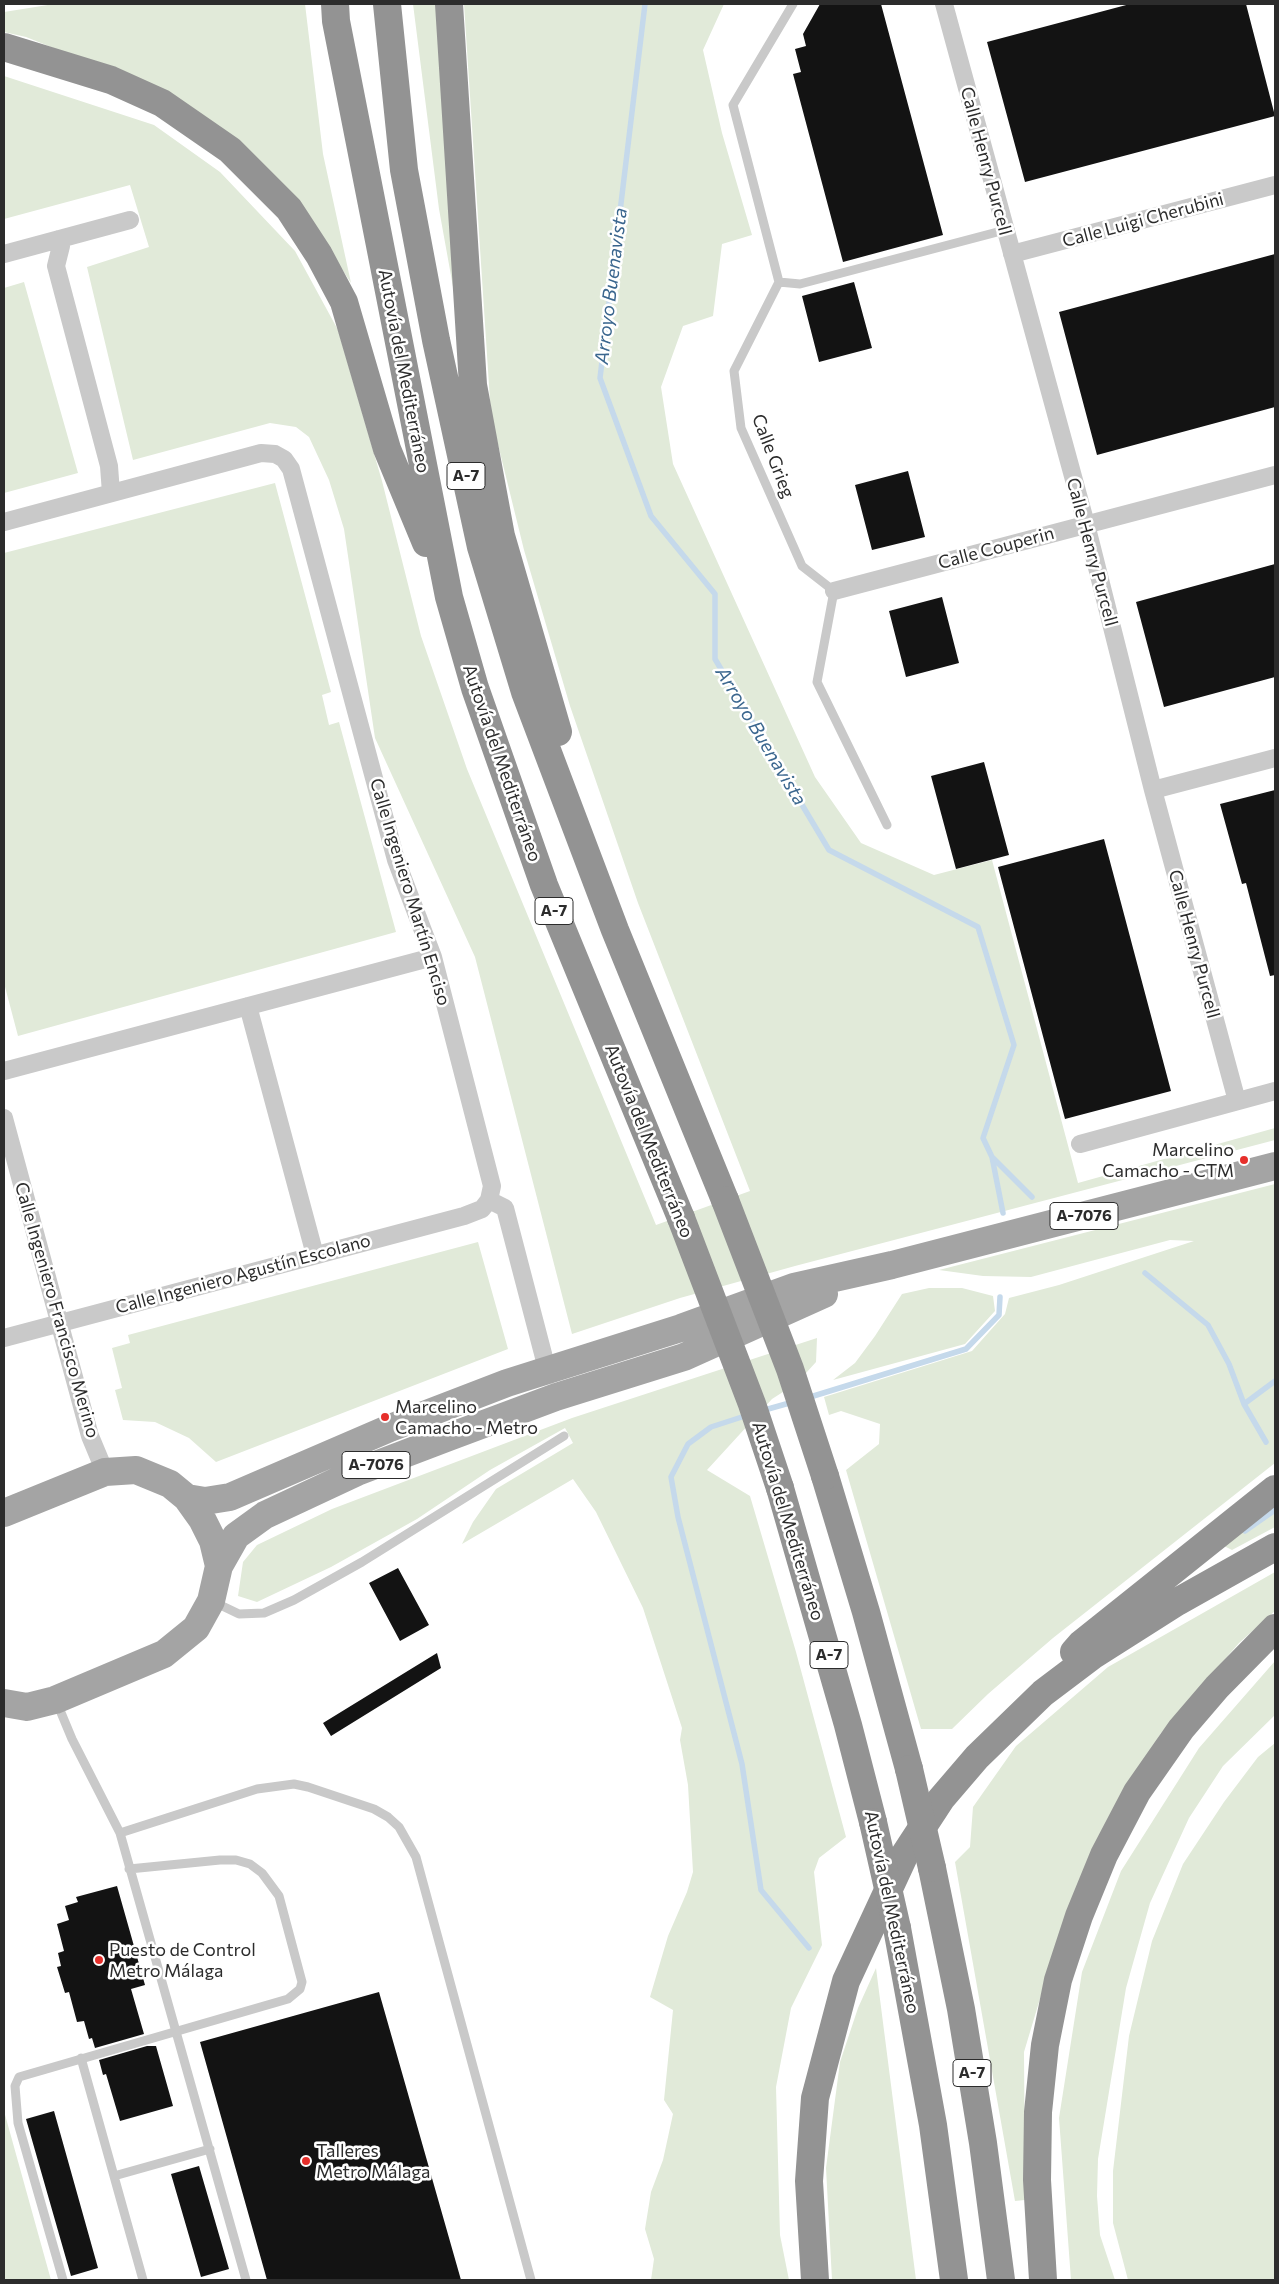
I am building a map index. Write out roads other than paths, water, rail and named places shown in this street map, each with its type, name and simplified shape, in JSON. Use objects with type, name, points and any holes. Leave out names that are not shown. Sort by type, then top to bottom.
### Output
[{"type":"highway","name":"Autovía del Mediterráneo","points":[[335,4],[336,21],[449,597],[475,688],[544,885],[681,1218],[726,1335],[780,1488],[843,1706],[873,1822],[897,1928],[933,2125],[954,2280]]},
{"type":"highway","name":"Autovía del Mediterráneo","points":[[387,4],[404,170],[436,340],[481,547],[526,692],[615,930],[725,1200],[790,1369],[866,1612],[909,1769],[932,1868],[963,2019],[983,2144],[1001,2280]]},
{"type":"highway","points":[[449,4],[473,385],[501,536],[615,930]]},
{"type":"highway","points":[[4,47],[111,80],[162,102],[230,150],[290,209],[319,255],[344,302],[387,449],[449,597]]},
{"type":"highway","points":[[1043,1693],[1081,1644],[1275,1489]]},
{"type":"highway","points":[[816,2280],[812,2249],[809,2181],[815,2098],[846,1981],[905,1854],[941,1799],[978,1757],[1043,1693],[1092,1656],[1177,1602],[1275,1547]]},
{"type":"highway","points":[[1043,2280],[1037,2180],[1039,2102],[1045,2045],[1058,1980],[1079,1916],[1104,1855],[1137,1792],[1181,1729],[1217,1686],[1275,1628]]},
{"type":"main road","name":"A-7076","points":[[187,1498],[205,1501],[230,1497],[390,1428],[547,1369],[681,1328],[794,1288],[892,1265],[1275,1166]]},
{"type":"main road","name":"A-7076","points":[[4,1703],[27,1707],[55,1700],[164,1654],[196,1628],[211,1601],[219,1566],[236,1536],[265,1515],[357,1472],[556,1397],[684,1357],[892,1265]]},
{"type":"main road","name":"A-7076","points":[[4,1513],[105,1472],[136,1470],[170,1484],[187,1498],[206,1526],[213,1541],[219,1566]]},
{"type":"street","name":"Calle Henry Purcell","points":[[944,4],[1086,524],[1153,790],[1236,1101]]},
{"type":"street","name":"Calle Luigi Cherubini","points":[[1012,254],[1275,185]]},
{"type":"street","points":[[4,254],[130,220]]},
{"type":"street","points":[[4,522],[111,493],[109,466],[56,266],[60,246],[58,239]]},
{"type":"street","name":"Calle Ingeniero Martín Enciso","points":[[111,493],[261,453],[275,454],[284,459],[291,469],[396,860],[433,957],[489,1170],[492,1186],[486,1204]]},
{"type":"street","name":"Calle Couperin","points":[[834,591],[1275,475]]},
{"type":"street","points":[[1153,790],[1275,758]]},
{"type":"street","points":[[4,1071],[433,957]]},
{"type":"street","points":[[248,1006],[315,1255]]},
{"type":"street","points":[[1080,1144],[1275,1091]]},
{"type":"street","name":"Calle Ingeniero Francisco Merino","points":[[4,1118],[90,1436],[105,1472]]},
{"type":"street","points":[[486,1204],[504,1208],[547,1369]]},
{"type":"street","name":"Calle Ingeniero Agustín Escolano","points":[[4,1338],[464,1216],[486,1204]]},
{"type":"lane","points":[[792,4],[733,105],[780,282],[800,284],[1005,230]]},
{"type":"lane","name":"Calle Grieg","points":[[780,282],[734,371],[741,428],[802,566],[834,591]]},
{"type":"lane","points":[[834,591],[817,682],[887,825]]},
{"type":"lane","points":[[211,1601],[238,1614],[264,1613],[294,1600],[362,1562],[564,1436]]},
{"type":"lane","points":[[55,1700],[72,1739],[120,1833],[246,2280]]},
{"type":"lane","points":[[120,1833],[257,1789],[294,1784],[374,1810],[388,1817],[399,1827],[416,1857],[531,2280]]},
{"type":"lane","points":[[63,2280],[18,2123],[15,2086],[19,2077],[288,1999],[300,1989],[300,1975],[279,1896],[262,1873],[250,1864],[236,1860],[220,1860],[129,1869]]},
{"type":"lane","points":[[81,2058],[143,2280]]},
{"type":"lane","points":[[114,2176],[210,2149]]},
{"type":"waterway","name":"Arroyo Buenavista","points":[[645,4],[600,378],[651,516],[715,594],[715,659],[829,850],[978,927],[1014,1045],[983,1138],[992,1157],[1032,1197]]},
{"type":"waterway","points":[[992,1157],[1003,1213]]},
{"type":"waterway","name":"Arroyo Buenavista","points":[[1145,1273],[1208,1325],[1229,1364],[1244,1404],[1266,1442]]},
{"type":"waterway","points":[[807,1398],[966,1349],[999,1315],[1000,1297]]},
{"type":"waterway","points":[[1244,1404],[1275,1381]]},
{"type":"waterway","points":[[761,1411],[793,1402]]},
{"type":"waterway","points":[[748,1415],[711,1427],[688,1444],[671,1477],[678,1517],[742,1764],[761,1890],[809,1948]]},
{"type":"waterway","points":[[1245,1531],[1275,1510]]},
{"type":"place","name":"Marcelino Camacho - CTM","points":[[1244,1160]]},
{"type":"place","name":"Marcelino Camacho - Metro","points":[[385,1417]]},
{"type":"place","name":"Puesto de Control Metro Málaga","points":[[99,1960]]},
{"type":"place","name":"Talleres Metro Málaga","points":[[306,2161]]}]
